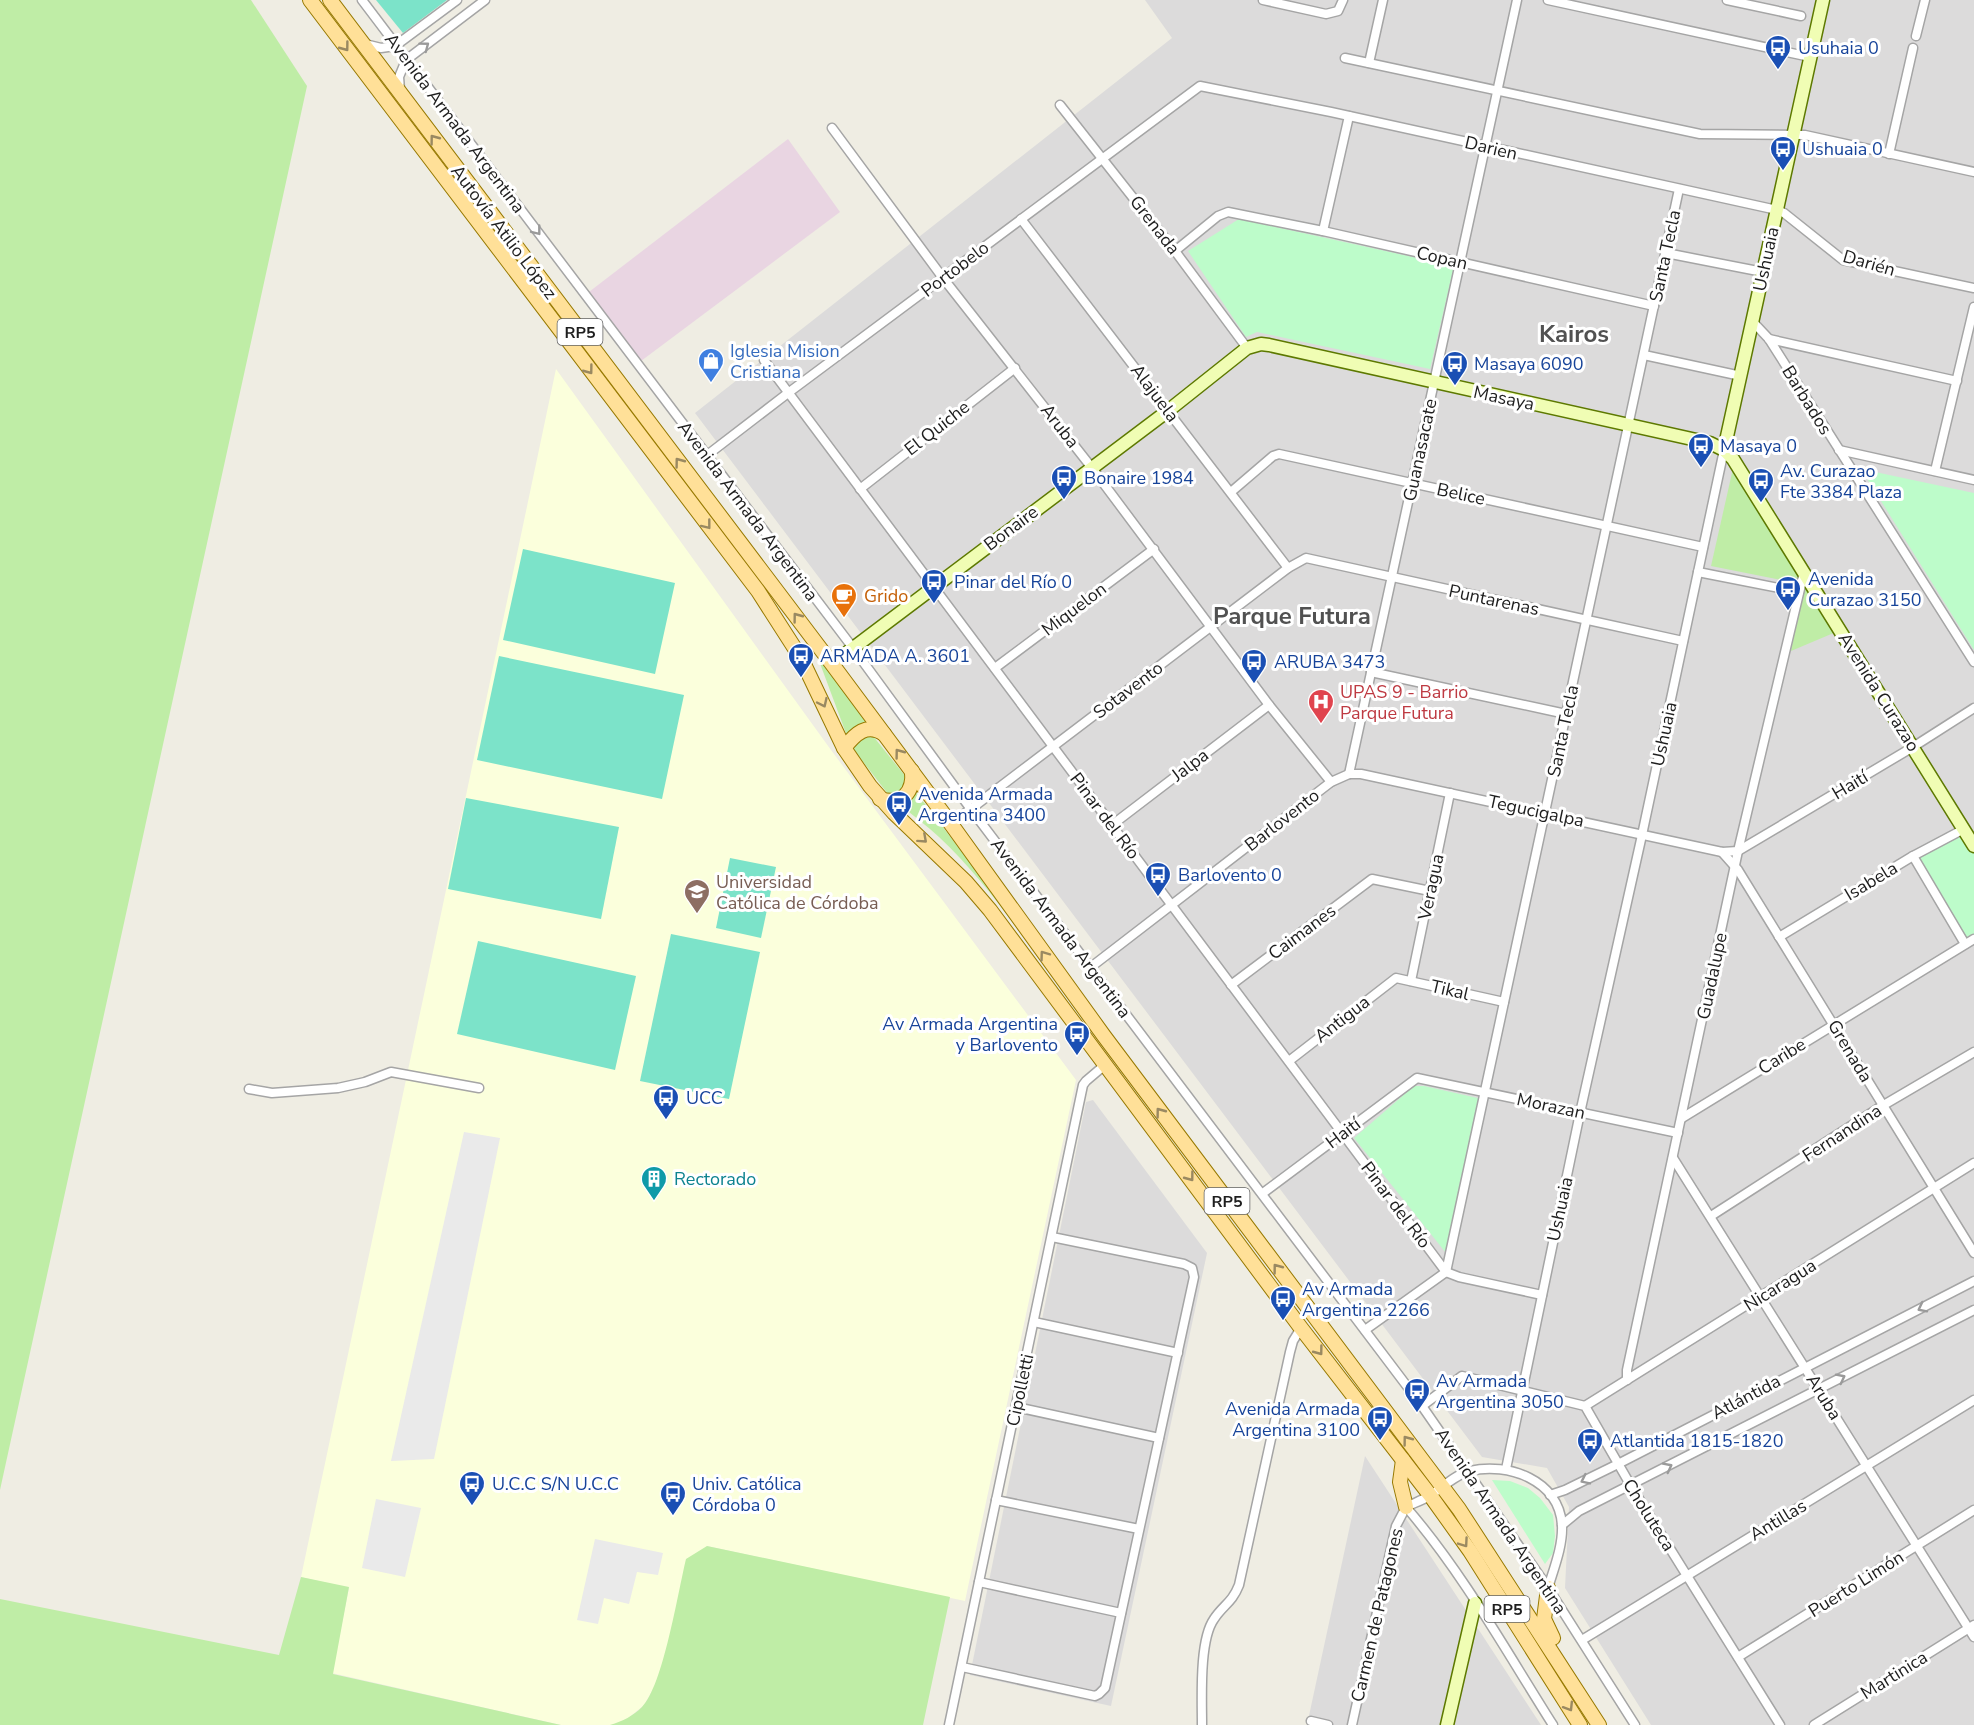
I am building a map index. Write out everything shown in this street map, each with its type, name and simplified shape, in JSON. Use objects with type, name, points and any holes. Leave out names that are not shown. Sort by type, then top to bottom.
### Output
[{"type":"main road","name":"Autovía Atilio López","points":[[310,0],[758,591],[801,658],[844,748]]},
{"type":"main road","name":"Autovía Atilio López","points":[[330,0],[832,664]]},
{"type":"main road","name":"Avenida Armada Argentina","points":[[832,664],[1104,1036],[1466,1519],[1599,1725]]},
{"type":"main road","points":[[844,748],[863,730],[873,729],[885,735]]},
{"type":"main road","name":"RP5","points":[[844,748],[880,799],[966,882],[1106,1064],[1301,1328],[1431,1495],[1470,1551],[1580,1725]]},
{"type":"main road","points":[[880,799],[892,802],[908,794],[913,779],[912,771]]},
{"type":"main road","points":[[1403,1460],[1400,1482],[1406,1507]]},
{"type":"main road","points":[[1548,1588],[1545,1625],[1580,1686],[1586,1704]]},
{"type":"street","name":"Avenida Armada Argentina","points":[[362,0],[853,648],[970,808],[1422,1406],[1548,1588],[1635,1725]]},
{"type":"street","points":[[362,43],[381,48],[395,46],[457,0]]},
{"type":"street","points":[[400,93],[399,77],[406,60],[486,0]]},
{"type":"street","points":[[1263,0],[1326,14],[1338,11],[1343,0]]},
{"type":"street","points":[[1369,63],[1383,0]]},
{"type":"street","name":"Guanasacate","points":[[1349,774],[1517,0]]},
{"type":"street","points":[[1548,0],[1810,57]]},
{"type":"street","points":[[1729,0],[1801,16]]},
{"type":"street","name":"Ushuaia","points":[[1506,1469],[1580,1113],[1823,0]]},
{"type":"street","points":[[1916,36],[1925,0]]},
{"type":"street","points":[[1889,154],[1913,48]]},
{"type":"street","points":[[1346,58],[1700,134],[1794,134],[1974,172]]},
{"type":"street","name":"Portobelo","points":[[706,456],[1102,157],[1195,88],[1206,85]]},
{"type":"street","name":"Darien","points":[[1206,85],[1777,210]]},
{"type":"street","name":"Grenada","points":[[1060,105],[1175,251],[1246,348]]},
{"type":"street","points":[[1323,231],[1348,116]]},
{"type":"street","name":"Aruba","points":[[832,128],[943,278],[1092,468],[1269,705],[1330,782]]},
{"type":"street","name":"Santa Tecla","points":[[1446,1272],[1680,189]]},
{"type":"street","name":"Darién","points":[[1777,210],[1784,213],[1843,260],[1974,288]]},
{"type":"street","name":"Copan","points":[[1175,251],[1218,216],[1228,212],[1323,231],[1654,306]]},
{"type":"street","name":"Alajuela","points":[[1021,219],[1288,568]]},
{"type":"street","points":[[1666,253],[1763,272]]},
{"type":"street","points":[[1935,471],[1974,307]]},
{"type":"street","name":"Barbados","points":[[1753,322],[1769,339],[1974,662]]},
{"type":"street","points":[[1769,339],[1957,381]]},
{"type":"street","name":"Masaya","points":[[1246,348],[1261,344],[1269,345],[1629,424],[1710,443],[1724,450]]},
{"type":"street","name":"Bonaire","points":[[832,664],[1168,410],[1246,348]]},
{"type":"street","points":[[1644,355],[1741,376]]},
{"type":"street","name":"Pinar del Río","points":[[764,360],[1446,1272]]},
{"type":"street","name":"El Quiche","points":[[860,489],[1015,368]]},
{"type":"street","name":"Avenida Curazao","points":[[1724,450],[1733,459],[1974,846]]},
{"type":"street","points":[[1839,450],[1974,480]]},
{"type":"street","name":"Belice","points":[[1231,492],[1273,456],[1279,454],[1704,547]]},
{"type":"street","name":"Miquelon","points":[[994,668],[1154,549]]},
{"type":"street","name":"Puntarenas","points":[[1306,558],[1683,641]]},
{"type":"street","name":"Sotavento","points":[[951,824],[1288,568],[1306,558]]},
{"type":"street","points":[[1698,572],[1799,592]]},
{"type":"street","name":"Guadalupe","points":[[1627,1380],[1627,1370],[1738,851],[1804,572]]},
{"type":"street","points":[[1371,672],[1566,714]]},
{"type":"street","name":"Jalpa","points":[[1112,825],[1269,705]]},
{"type":"street","name":"Haití","points":[[1722,852],[1738,851],[1974,708]]},
{"type":"street","points":[[1330,782],[1349,774]]},
{"type":"street","name":"Tegucigalpa","points":[[1349,774],[1361,774],[1722,852]]},
{"type":"street","name":"Barlovento","points":[[1091,968],[1330,782]]},
{"type":"street","name":"Veragua","points":[[1411,981],[1450,793]]},
{"type":"street","name":"Isabela","points":[[1779,937],[1912,856],[1964,829]]},
{"type":"street","name":"Grenada","points":[[1722,852],[1736,866],[1974,1253]]},
{"type":"street","points":[[1912,856],[1965,944]]},
{"type":"street","name":"Caimanes","points":[[1231,985],[1372,879],[1430,891]]},
{"type":"street","name":"Caribe","points":[[1682,1118],[1974,939]]},
{"type":"street","name":"Tikal","points":[[1396,978],[1504,1002]]},
{"type":"street","name":"Antigua","points":[[1289,1061],[1396,978]]},
{"type":"street","name":"Fernandina","points":[[1711,1216],[1882,1106],[1974,1052]]},
{"type":"street","name":"Cipolletti","points":[[949,1725],[1083,1085],[1106,1064]]},
{"type":"street","points":[[249,1089],[273,1093],[338,1088],[365,1082],[391,1072],[479,1088]]},
{"type":"street","name":"Haití","points":[[1263,1193],[1412,1080],[1423,1078]]},
{"type":"street","name":"Morazan","points":[[1423,1078],[1678,1133]]},
{"type":"street","name":"Aruba","points":[[1673,1158],[1917,1546],[1971,1627],[1974,1638]]},
{"type":"street","name":"Nicaragua","points":[[1585,1406],[1974,1163]]},
{"type":"street","points":[[962,1667],[1095,1696],[1105,1688],[1194,1277],[1192,1268],[1184,1264],[1052,1237]]},
{"type":"street","points":[[1365,1330],[1446,1272],[1459,1277],[1542,1295]]},
{"type":"street","name":"Atlántida","points":[[1550,1495],[1557,1494],[1618,1464],[1974,1281]]},
{"type":"street","name":"Atlántida","points":[[1562,1525],[1574,1514],[1974,1310]]},
{"type":"street","points":[[1034,1322],[1178,1353]]},
{"type":"street","points":[[1202,1725],[1207,1639],[1214,1618],[1234,1598],[1239,1585],[1290,1352],[1293,1341],[1301,1328]]},
{"type":"street","points":[[1422,1406],[1456,1379],[1467,1376],[1585,1406]]},
{"type":"street","name":"Antillas","points":[[1582,1640],[1974,1400]]},
{"type":"street","name":"Choluteca","points":[[1585,1406],[1631,1486],[1780,1725]]},
{"type":"street","points":[[1016,1407],[1159,1438]]},
{"type":"street","points":[[1548,1588],[1559,1553],[1562,1525],[1550,1495],[1532,1478],[1506,1469],[1469,1471],[1431,1495],[1406,1507],[1452,1566],[1552,1725]]},
{"type":"street","points":[[996,1500],[1139,1529]]},
{"type":"street","name":"Carmen de Patagones","points":[[1352,1725],[1396,1526],[1406,1507]]},
{"type":"street","name":"Puerto Limón","points":[[1738,1657],[1974,1510]]},
{"type":"street","points":[[979,1582],[1121,1613]]},
{"type":"street","points":[[1447,1725],[1475,1603]]},
{"type":"street","name":"Martinica","points":[[1814,1725],[1971,1627]]},
{"type":"street","points":[[1311,1721],[1328,1725]]},
{"type":"shaded area","points":[[1145,0],[1974,0],[1974,1725],[1651,1725],[1565,1588],[1569,1507],[1547,1468],[1482,1457],[695,413],[1172,38]]},
{"type":"shaded area","points":[[788,139],[840,212],[637,364],[585,295]]},
{"type":"shaded area","name":"Universidad Católica de Córdoba","points":[[556,369],[831,750],[1076,1080],[965,1601],[707,1546],[656,1684],[644,1705],[620,1725],[561,1725],[332,1673],[349,1588],[301,1577]]},
{"type":"shaded area","points":[[1093,1100],[1207,1253],[1111,1706],[970,1675],[1086,1102]]},
{"type":"shaded area","points":[[464,1132],[500,1138],[434,1459],[391,1461]]},
{"type":"shaded area","points":[[1365,1456],[1541,1725],[1307,1725]]},
{"type":"shaded area","points":[[376,1499],[421,1508],[405,1577],[362,1568]]},
{"type":"shaded area","points":[[595,1539],[663,1553],[658,1575],[637,1572],[629,1604],[604,1598],[598,1624],[577,1620]]},
{"type":"green space","points":[[0,0],[251,0],[307,86],[0,1490]]},
{"type":"green space","points":[[376,0],[447,0],[403,33]]},
{"type":"green space","points":[[1239,219],[1454,266],[1430,369],[1257,332],[1246,337],[1188,251]]},
{"type":"green space","points":[[1734,464],[1798,573],[1796,583],[1711,566]]},
{"type":"green space","points":[[1861,469],[1974,493],[1974,650]]},
{"type":"green space","points":[[523,549],[675,583],[655,674],[503,640]]},
{"type":"green space","points":[[1804,583],[1836,632],[1791,651]]},
{"type":"green space","points":[[499,656],[684,695],[662,799],[477,760]]},
{"type":"green space","points":[[818,658],[869,723],[847,736]]},
{"type":"green space","points":[[864,733],[873,736],[906,777],[907,787],[898,794],[888,794],[854,750],[855,741]]},
{"type":"green space","points":[[915,791],[1013,918],[1054,978],[970,869],[939,837],[900,805]]},
{"type":"green space","points":[[466,798],[619,827],[601,919],[448,889]]},
{"type":"green space","points":[[1962,831],[1974,851],[1974,938],[1967,942],[1917,858]]},
{"type":"green space","points":[[730,858],[776,867],[761,938],[716,928]]},
{"type":"green space","points":[[671,934],[760,952],[729,1099],[640,1081]]},
{"type":"green space","points":[[478,941],[636,976],[615,1070],[457,1034]]},
{"type":"green space","points":[[1414,1086],[1424,1086],[1482,1099],[1446,1253],[1354,1138]]},
{"type":"green space","points":[[1492,1480],[1510,1481],[1528,1488],[1540,1498],[1553,1515],[1555,1536],[1553,1553],[1545,1564]]},
{"type":"green space","points":[[707,1546],[950,1597],[923,1725],[610,1725],[635,1713],[650,1696],[663,1660],[686,1559]]},
{"type":"green space","points":[[301,1577],[349,1587],[333,1674],[561,1725],[0,1725],[0,1599],[279,1655]]},
{"type":"place","name":"Usuhaia 0","points":[[1778,71]]},
{"type":"place","name":"Ushuaia 0","points":[[1783,172]]},
{"type":"place","name":"Iglesia Mision Cristiana","points":[[711,384]]},
{"type":"place","name":"Masaya 6090","points":[[1455,387]]},
{"type":"place","name":"Masaya 0","points":[[1701,469]]},
{"type":"place","name":"Bonaire 1984","points":[[1064,501]]},
{"type":"place","name":"Av. Curazao Fte 3384 Plaza","points":[[1761,504]]},
{"type":"place","name":"Pinar del Río 0","points":[[934,605]]},
{"type":"place","name":"Avenida Curazao 3150","points":[[1788,612]]},
{"type":"place","name":"Grido","points":[[844,619]]},
{"type":"place","name":"ARMADA A. 3601","points":[[801,679]]},
{"type":"place","name":"ARUBA 3473","points":[[1254,685]]},
{"type":"place","name":"UPAS 9 - Barrio Parque Futura","points":[[1321,725]]},
{"type":"place","name":"Avenida Armada Argentina 3400","points":[[899,827]]},
{"type":"place","name":"Barlovento 0","points":[[1158,898]]},
{"type":"place","name":"Universidad Católica de Córdoba","points":[[697,915]]},
{"type":"place","name":"Av Armada Argentina y Barlovento","points":[[1077,1057]]},
{"type":"place","name":"UCC","points":[[666,1121]]},
{"type":"place","name":"Rectorado","points":[[654,1202]]},
{"type":"place","name":"Av Armada Argentina 2266","points":[[1283,1322]]},
{"type":"place","name":"Av Armada Argentina 3050","points":[[1417,1414]]},
{"type":"place","name":"Avenida Armada Argentina 3100","points":[[1380,1442]]},
{"type":"place","name":"Atlantida 1815-1820","points":[[1590,1464]]},
{"type":"place","name":"U.C.C S/N U.C.C","points":[[472,1507]]},
{"type":"place","name":"Univ. Católica Córdoba 0","points":[[673,1517]]},
{"type":"district","name":"Kairos","points":[[1574,334]]},
{"type":"district","name":"Parque Futura","points":[[1292,616]]}]
